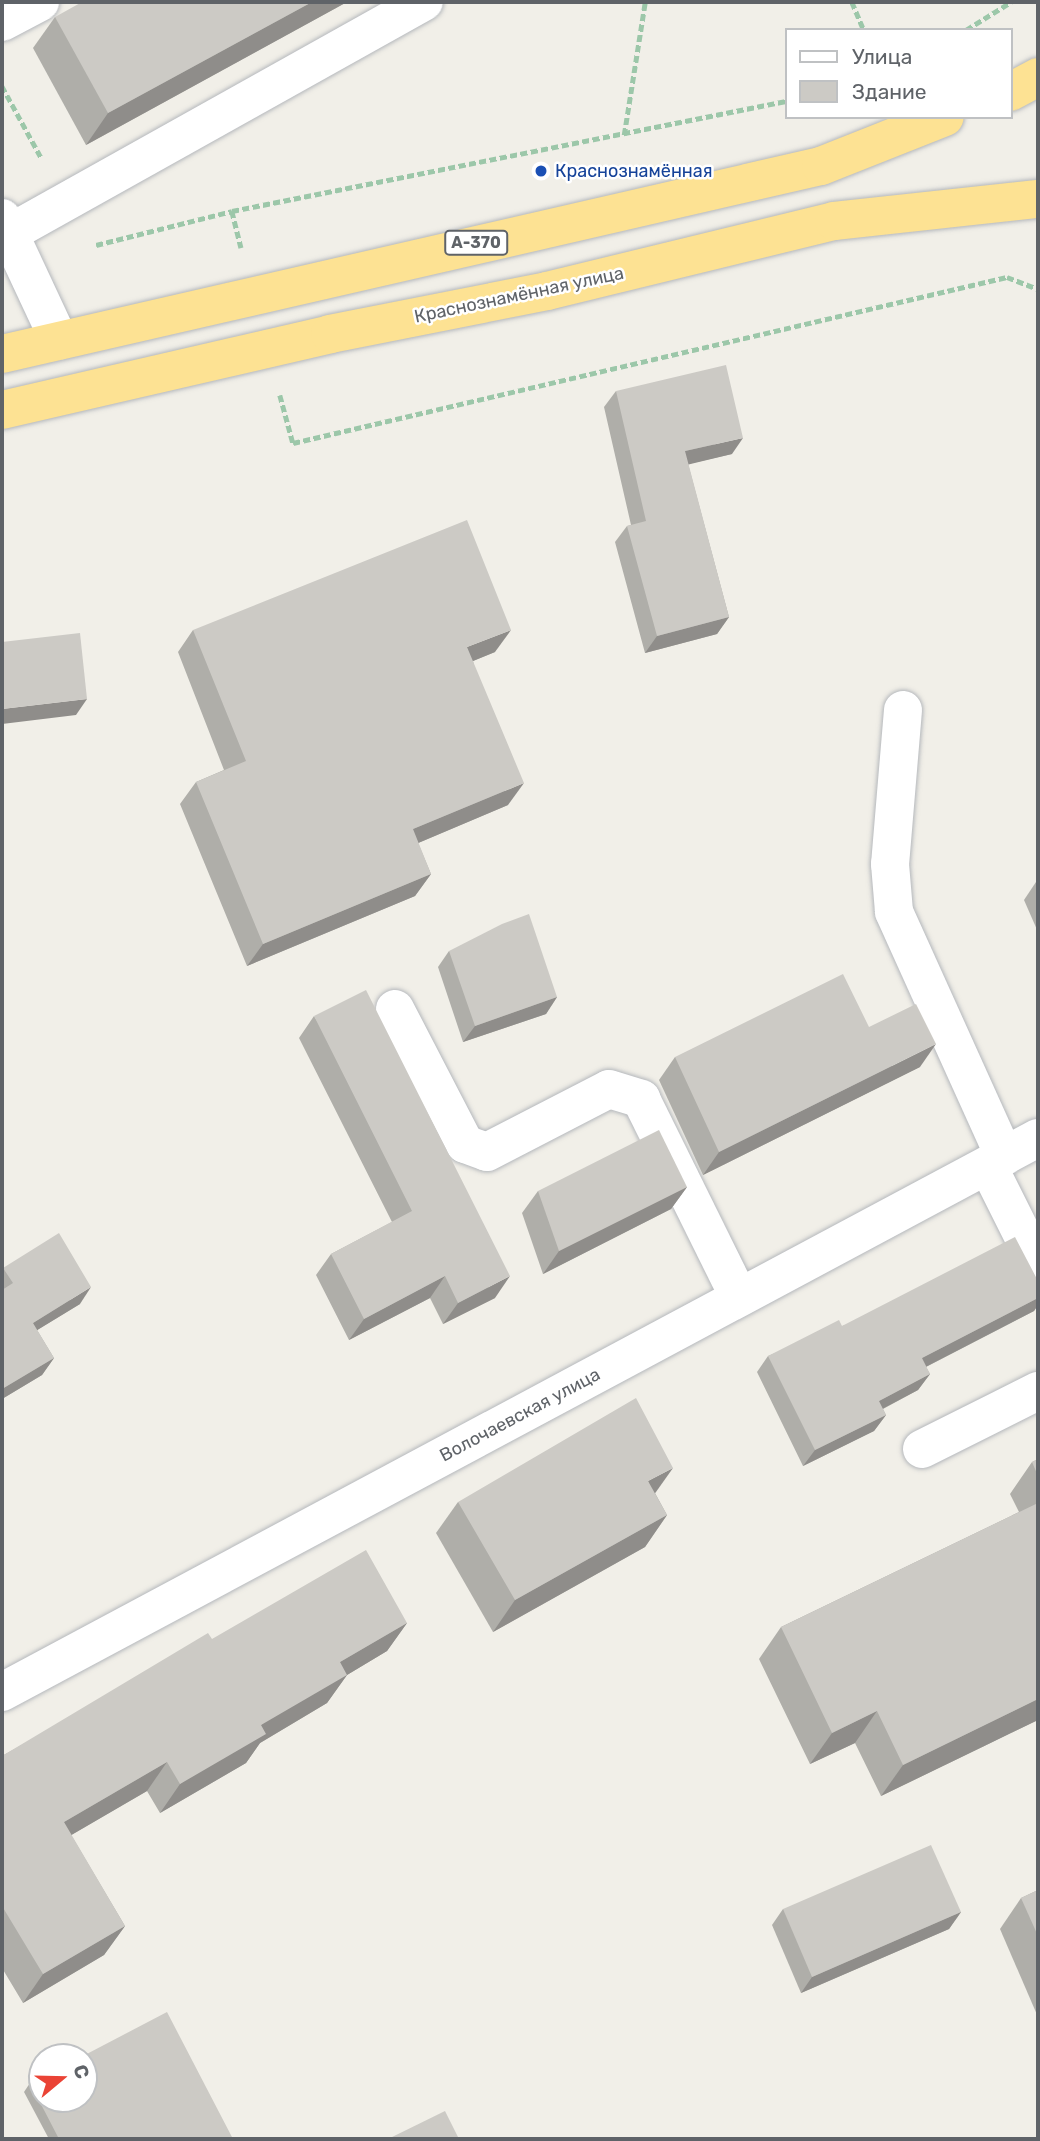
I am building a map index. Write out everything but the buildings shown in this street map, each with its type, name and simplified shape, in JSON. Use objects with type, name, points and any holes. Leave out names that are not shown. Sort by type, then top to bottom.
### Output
[{"type":"highway","points":[[1012,91],[1038,77]]},
{"type":"highway","name":"А-370","points":[[2,354],[253,293],[821,166],[940,119]]},
{"type":"highway","name":"Краснознамённая улица","points":[[2,410],[267,348],[547,291],[834,221],[1038,199]]},
{"type":"street","points":[[2,22],[40,2]]},
{"type":"street","points":[[59,340],[6,225],[66,202],[424,2]]},
{"type":"street","points":[[903,710],[890,864],[894,912],[1038,1266]]},
{"type":"street","points":[[395,1009],[465,1144],[487,1152],[609,1089],[640,1099],[739,1297]]},
{"type":"street","name":"Волочаевская улица","points":[[2,1692],[1038,1138]]},
{"type":"street","points":[[922,1449],[1038,1391]]},
{"type":"path","points":[[624,135],[645,2]]},
{"type":"path","points":[[852,2],[863,28]]},
{"type":"path","points":[[969,28],[1011,2]]},
{"type":"path","points":[[2,86],[89,247],[232,211],[785,101]]},
{"type":"path","points":[[232,211],[253,293]]},
{"type":"path","points":[[267,348],[293,443],[1007,277],[1038,289]]},
{"type":"place","name":"Краснознамённая","points":[[541,171]]}]
